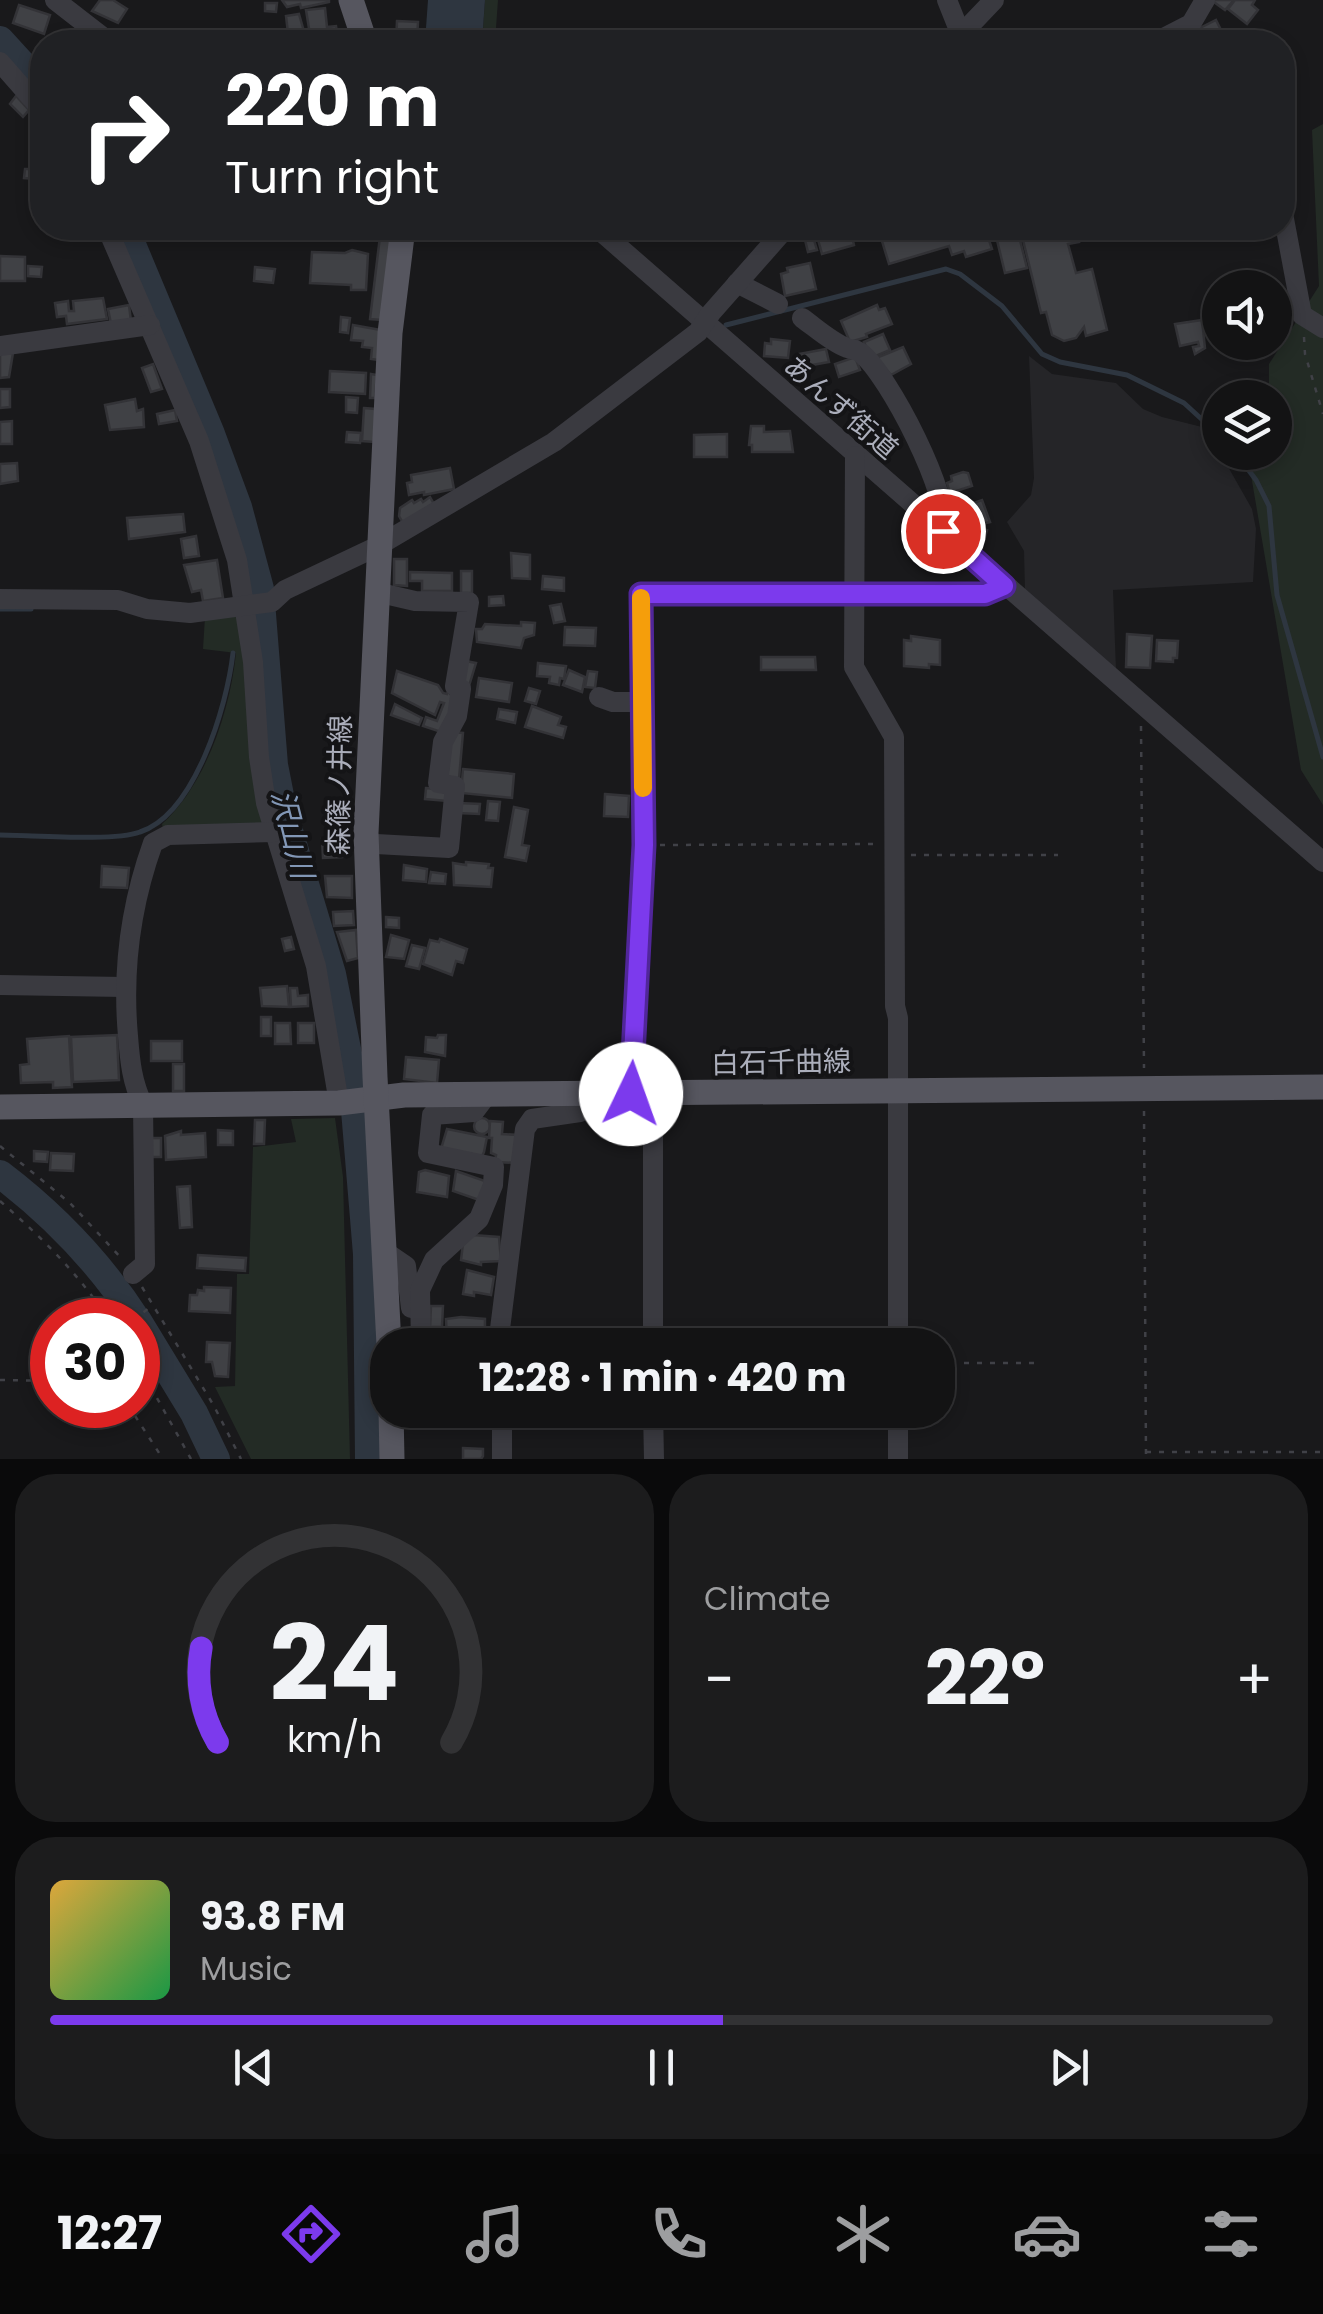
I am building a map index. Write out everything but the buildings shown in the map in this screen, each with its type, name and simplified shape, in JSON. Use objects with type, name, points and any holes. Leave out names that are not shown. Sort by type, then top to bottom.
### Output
[{"type":"main road","points":[[352,0],[361,30]]},
{"type":"main road","name":"森篠ノ井線","points":[[388,1328],[374,1100],[366,833],[390,332],[402,240]]},
{"type":"main road","name":"白石千曲線","points":[[0,1107],[341,1103],[404,1095],[1323,1088]]},
{"type":"main road","points":[[391,1428],[392,1459]]},
{"type":"street","points":[[55,0],[94,30]]},
{"type":"street","points":[[948,0],[956,30]]},
{"type":"street","points":[[966,30],[994,0]]},
{"type":"street","points":[[1179,30],[1191,24],[1205,0]]},
{"type":"street","points":[[0,62],[30,96]]},
{"type":"street","points":[[112,240],[205,457],[237,560],[256,604],[253,662],[260,757],[274,832],[316,966],[341,1103]]},
{"type":"street","name":"あんず街道","points":[[610,240],[1323,862]]},
{"type":"street","points":[[0,600],[118,600],[147,609],[190,613],[256,604],[378,546],[554,442],[698,332],[775,240]]},
{"type":"street","points":[[1288,240],[1302,315],[1323,328]]},
{"type":"street","points":[[737,283],[778,304]]},
{"type":"street","points":[[802,318],[846,348],[859,351],[884,380],[933,477],[944,512],[943,531]]},
{"type":"street","points":[[0,346],[150,325]]},
{"type":"street","points":[[855,456],[854,667],[894,737],[898,1328]]},
{"type":"street","points":[[652,1328],[642,1094],[641,594],[985,594],[1004,586]]},
{"type":"street","points":[[376,592],[415,601],[470,602],[455,686],[461,689],[457,716],[443,742],[438,783],[455,786],[449,848],[376,844]]},
{"type":"street","points":[[599,698],[642,702]]},
{"type":"street","points":[[133,1274],[146,1264],[142,1105],[132,1082],[124,988],[131,920],[153,843],[168,835],[274,832]]},
{"type":"street","points":[[0,985],[124,988]]},
{"type":"street","points":[[487,1095],[474,1112],[432,1114],[428,1152],[520,1169]]},
{"type":"street","points":[[500,1328],[526,1129],[532,1119],[580,1112],[582,1095]]},
{"type":"street","points":[[419,1328],[420,1290],[434,1260],[479,1219],[492,1185],[494,1167]]},
{"type":"street","points":[[386,1253],[406,1266],[415,1328]]},
{"type":"street","points":[[502,1428],[502,1459]]},
{"type":"street","points":[[653,1428],[654,1459]]},
{"type":"street","points":[[898,1428],[898,1459]]},
{"type":"path","points":[[1302,315],[1305,354],[1323,414]]},
{"type":"path","points":[[1142,704],[1146,1459]]},
{"type":"path","points":[[644,845],[1058,855]]},
{"type":"path","points":[[0,1201],[54,1249],[94,1298]]},
{"type":"path","points":[[955,1363],[1037,1363]]},
{"type":"path","points":[[0,1380],[30,1381]]},
{"type":"path","points":[[160,1403],[191,1459]]},
{"type":"path","points":[[143,1428],[163,1459]]},
{"type":"path","points":[[1146,1452],[1323,1452]]},
{"type":"shaded area","points":[[428,0],[485,0],[483,30],[426,30]]},
{"type":"shaded area","points":[[485,0],[498,0],[496,30],[483,30]]},
{"type":"shaded area","points":[[1323,124],[1323,805],[1301,770],[1250,470],[1292,470],[1292,380],[1269,380],[1269,364],[1272,360],[1292,360],[1292,328],[1319,286],[1312,130]]},
{"type":"shaded area","points":[[1029,356],[1052,374],[1116,383],[1143,409],[1202,427],[1202,470],[1230,470],[1252,509],[1256,529],[1253,582],[1113,590],[1116,670],[1025,591],[1024,551],[1007,522],[1031,495],[1034,478]]},
{"type":"shaded area","points":[[238,613],[263,825],[163,829],[162,824],[178,808],[203,768],[222,722],[233,675],[236,653],[203,649],[205,617]]},
{"type":"shaded area","points":[[335,1118],[343,1177],[350,1459],[251,1459],[215,1387],[235,1386],[237,1274],[249,1274],[253,1147],[296,1142],[291,1119]]},
{"type":"waterway","name":"沢山川","points":[[0,40],[30,73]]},
{"type":"waterway","name":"沢山川","points":[[130,240],[211,434],[238,507],[260,589],[274,765],[283,811],[332,974],[352,1074],[367,1254],[369,1459]]},
{"type":"waterway","points":[[726,325],[946,269],[960,274],[1002,306],[1042,354],[1060,362],[1127,375],[1184,403],[1202,420]]},
{"type":"waterway","points":[[1248,470],[1269,506],[1277,595],[1323,757]]},
{"type":"waterway","points":[[0,609],[31,609]]},
{"type":"waterway","points":[[0,835],[111,837],[140,832],[160,821],[177,804],[205,756],[224,701],[233,653]]},
{"type":"waterway","points":[[0,1174],[75,1241],[121,1298]]},
{"type":"waterway","points":[[160,1357],[216,1459]]},
{"type":"slow traffic","points":[[641,598],[643,788]]},
{"type":"route","points":[[631,1094],[644,845],[641,594],[985,594],[1004,586],[943,531]]}]
